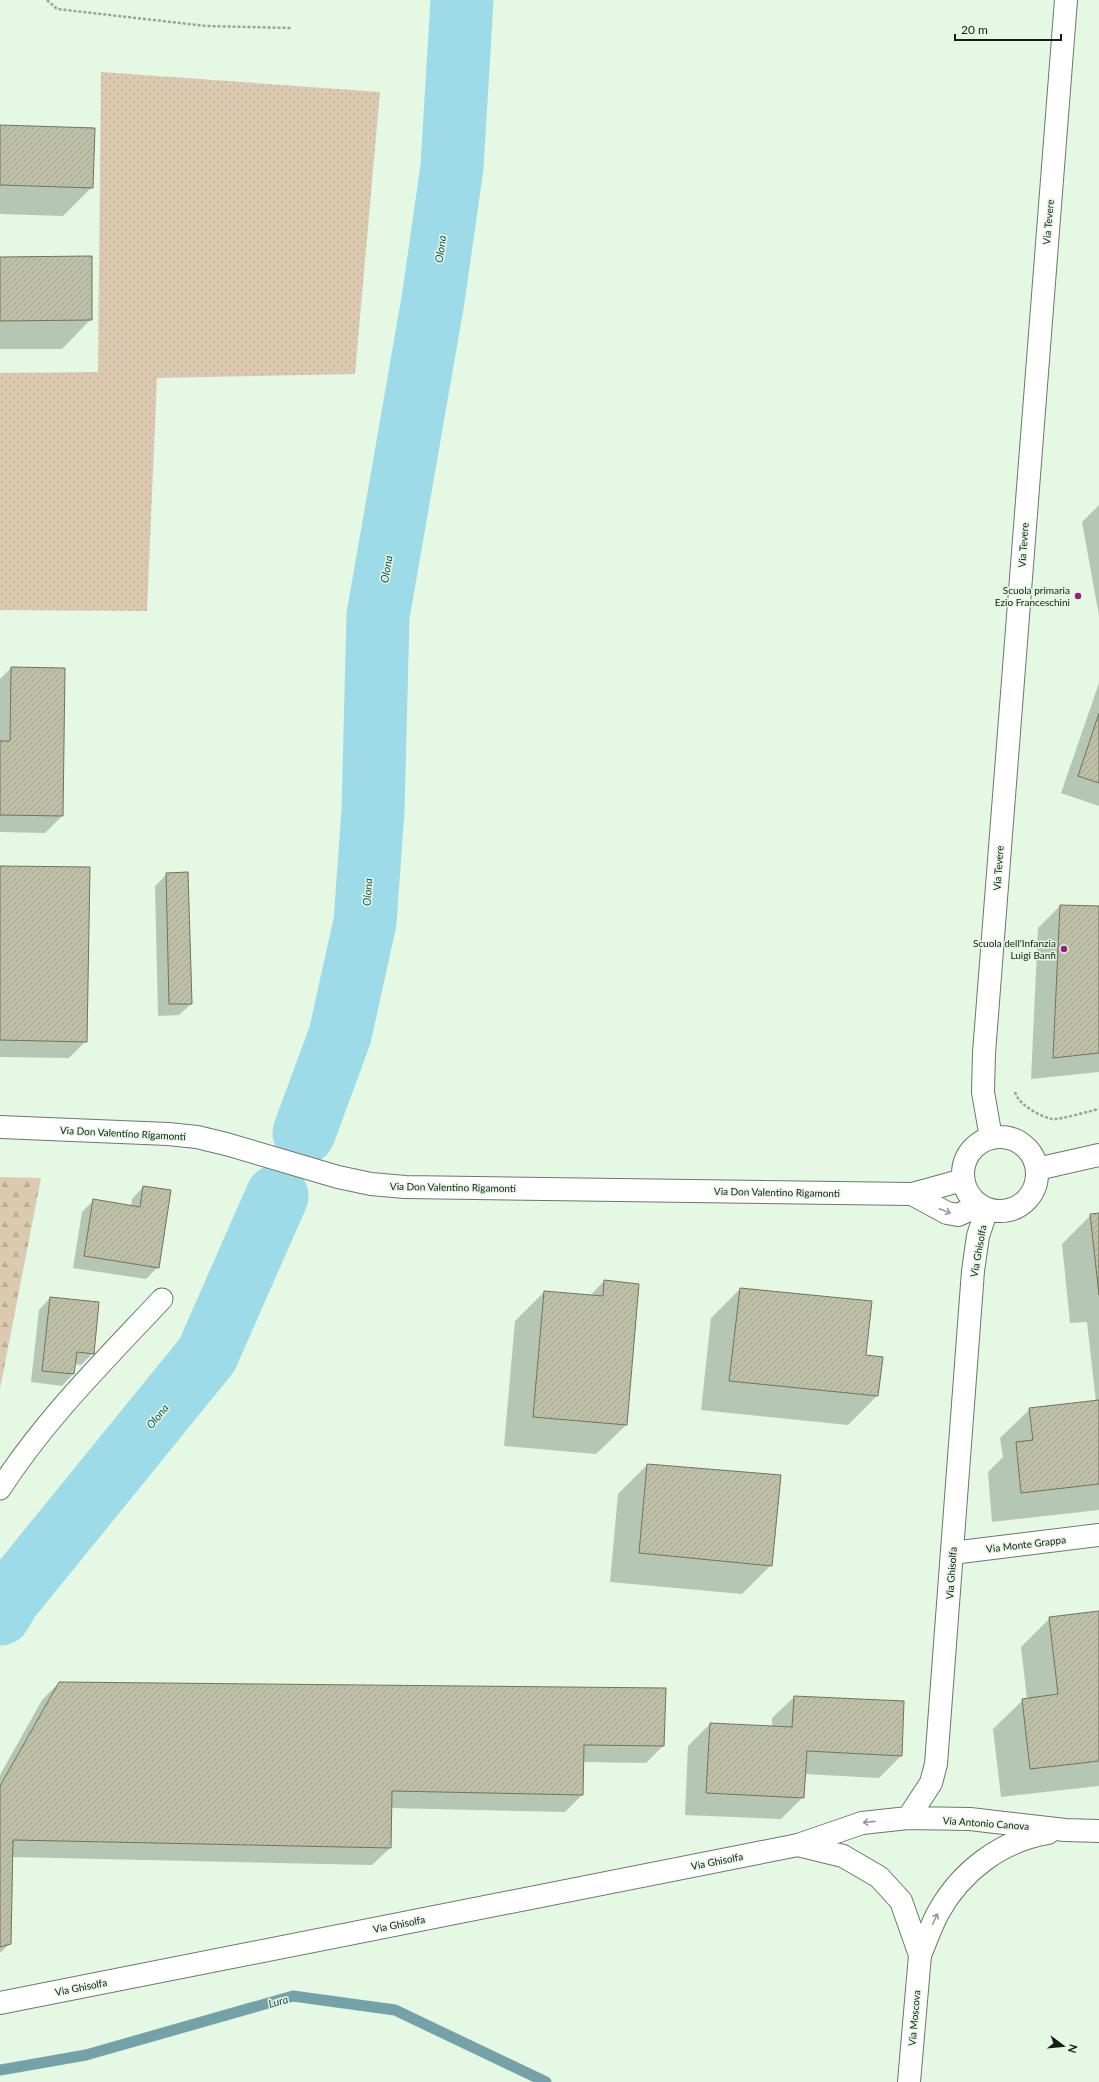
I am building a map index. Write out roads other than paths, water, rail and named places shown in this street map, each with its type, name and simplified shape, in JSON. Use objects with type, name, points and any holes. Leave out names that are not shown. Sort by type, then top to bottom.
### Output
[{"type":"street","name":"Via Tevere","points":[[990,1138],[983,1092],[983,1058],[1066,0]]},
{"type":"street","name":"Via Don Valentino Rigamonti","points":[[0,1127],[168,1134],[197,1137],[338,1177],[371,1184],[405,1187],[912,1194],[963,1180]]},
{"type":"street","points":[[1002,1137],[1015,1140],[1025,1146],[1033,1157],[1037,1169],[1037,1182],[1032,1194],[1023,1203],[1012,1210],[999,1212],[983,1207],[968,1194],[963,1180],[965,1160],[980,1142],[990,1138],[1002,1137]]},
{"type":"street","points":[[1037,1169],[1099,1155]]},
{"type":"street","name":"Via Don Valentino Rigamonti","points":[[912,1194],[947,1213],[958,1215],[983,1207]]},
{"type":"street","name":"Via Ghisolfa","points":[[0,2003],[798,1845],[862,1822],[908,1818],[931,1783],[936,1764],[973,1271],[983,1207]]},
{"type":"street","name":"Via Monte Grappa","points":[[952,1553],[1099,1534]]},
{"type":"street","name":"Via Antonio Canova","points":[[908,1818],[970,1820],[1065,1830],[1099,1831]]},
{"type":"street","name":"Via Antonio Canova","points":[[920,1955],[938,1912],[960,1881],[981,1862],[1014,1842],[1033,1835],[1065,1830]]},
{"type":"street","name":"Via Ghisolfa","points":[[798,1845],[843,1856],[879,1877],[901,1901],[920,1955]]},
{"type":"street","name":"Via Moscova","points":[[909,2082],[920,1955]]},
{"type":"lane","points":[[0,1489],[20,1458],[48,1423],[162,1299]]},
{"type":"waterway","name":"Olona","points":[[304,1133],[340,1035],[365,922],[373,811],[378,616],[433,300],[452,167],[462,0]]},
{"type":"waterway","name":"Olona","points":[[0,1614],[8,1600],[207,1355],[277,1196]]},
{"type":"waterway","name":"Lura","points":[[0,2070],[86,2055],[293,1996],[395,2010],[546,2082]]},
{"type":"place","name":"Scuola primaria Ezio Franceschini","points":[[1078,596]]},
{"type":"place","name":"Scuola dell'Infanzia Luigi Banfi","points":[[1064,949]]}]
